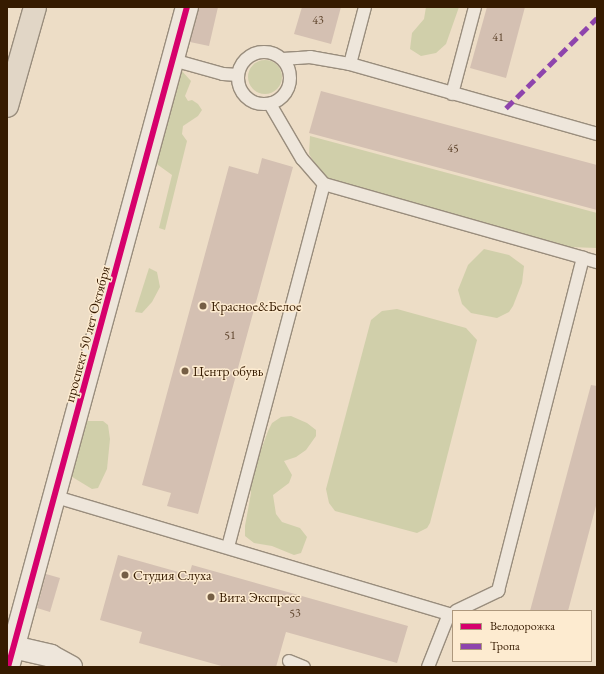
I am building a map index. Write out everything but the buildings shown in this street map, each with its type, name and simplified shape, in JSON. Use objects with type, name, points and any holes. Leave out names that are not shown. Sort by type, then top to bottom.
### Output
[{"type":"main road","points":[[7,106],[11,76],[35,7]]},
{"type":"street","name":"проспект 50 лет Октября","points":[[10,657],[56,497],[187,7]]},
{"type":"street","points":[[10,657],[51,656],[71,667]]},
{"type":"lane","points":[[350,64],[365,7]]},
{"type":"lane","points":[[452,94],[475,7]]},
{"type":"lane","points":[[283,59],[290,73],[289,85],[284,96],[270,104],[262,104],[247,98],[240,87],[238,75],[240,67],[252,55],[268,52],[283,59],[310,57],[350,64],[597,134]]},
{"type":"lane","points":[[173,60],[223,74],[238,75]]},
{"type":"lane","points":[[270,104],[302,159],[324,184],[597,262]]},
{"type":"lane","points":[[228,547],[324,184]]},
{"type":"lane","points":[[459,610],[498,591],[583,258]]},
{"type":"lane","points":[[56,497],[452,613]]},
{"type":"lane","points":[[427,667],[452,615]]},
{"type":"lane","points":[[289,661],[304,667]]},
{"type":"green space","points":[[426,7],[459,7],[446,44],[436,53],[421,56],[410,49],[412,33],[424,19]]},
{"type":"green space","points":[[265,60],[277,65],[282,77],[277,89],[265,94],[253,89],[248,77],[253,65]]},
{"type":"green space","points":[[181,70],[191,81],[185,96],[188,101],[192,100],[198,104],[202,110],[198,116],[183,126],[182,134],[187,141],[165,230],[159,228],[172,175],[154,162]]},
{"type":"green space","points":[[310,136],[597,213],[597,248],[569,247],[350,188],[327,177],[318,169],[309,154]]},
{"type":"green space","points":[[484,249],[509,255],[524,266],[522,283],[513,306],[509,312],[497,318],[471,313],[462,304],[458,290],[468,265]]},
{"type":"green space","points":[[149,268],[157,272],[160,287],[152,302],[142,313],[135,312]]},
{"type":"green space","points":[[397,309],[466,328],[477,340],[430,523],[427,528],[417,533],[335,511],[329,503],[326,489],[371,320],[382,311]]},
{"type":"green space","points":[[291,416],[307,423],[316,430],[316,436],[306,450],[296,457],[284,461],[292,475],[289,483],[273,495],[276,514],[282,522],[300,528],[307,537],[301,553],[294,555],[272,546],[254,543],[245,536],[245,526],[251,493],[249,483],[268,431],[272,423],[281,417]]},
{"type":"green space","points":[[86,421],[103,421],[108,425],[110,439],[107,469],[98,488],[92,489],[69,475],[83,425]]},
{"type":"marked path","points":[[506,108],[597,18]]},
{"type":"cycle path","points":[[8,667],[187,7]]},
{"type":"place","name":"Красное&Белое","points":[[203,306]]},
{"type":"place","name":"Центр обувь","points":[[185,371]]},
{"type":"place","name":"Студия Слуха","points":[[125,575]]},
{"type":"place","name":"Вита Экспресс","points":[[211,597]]}]
